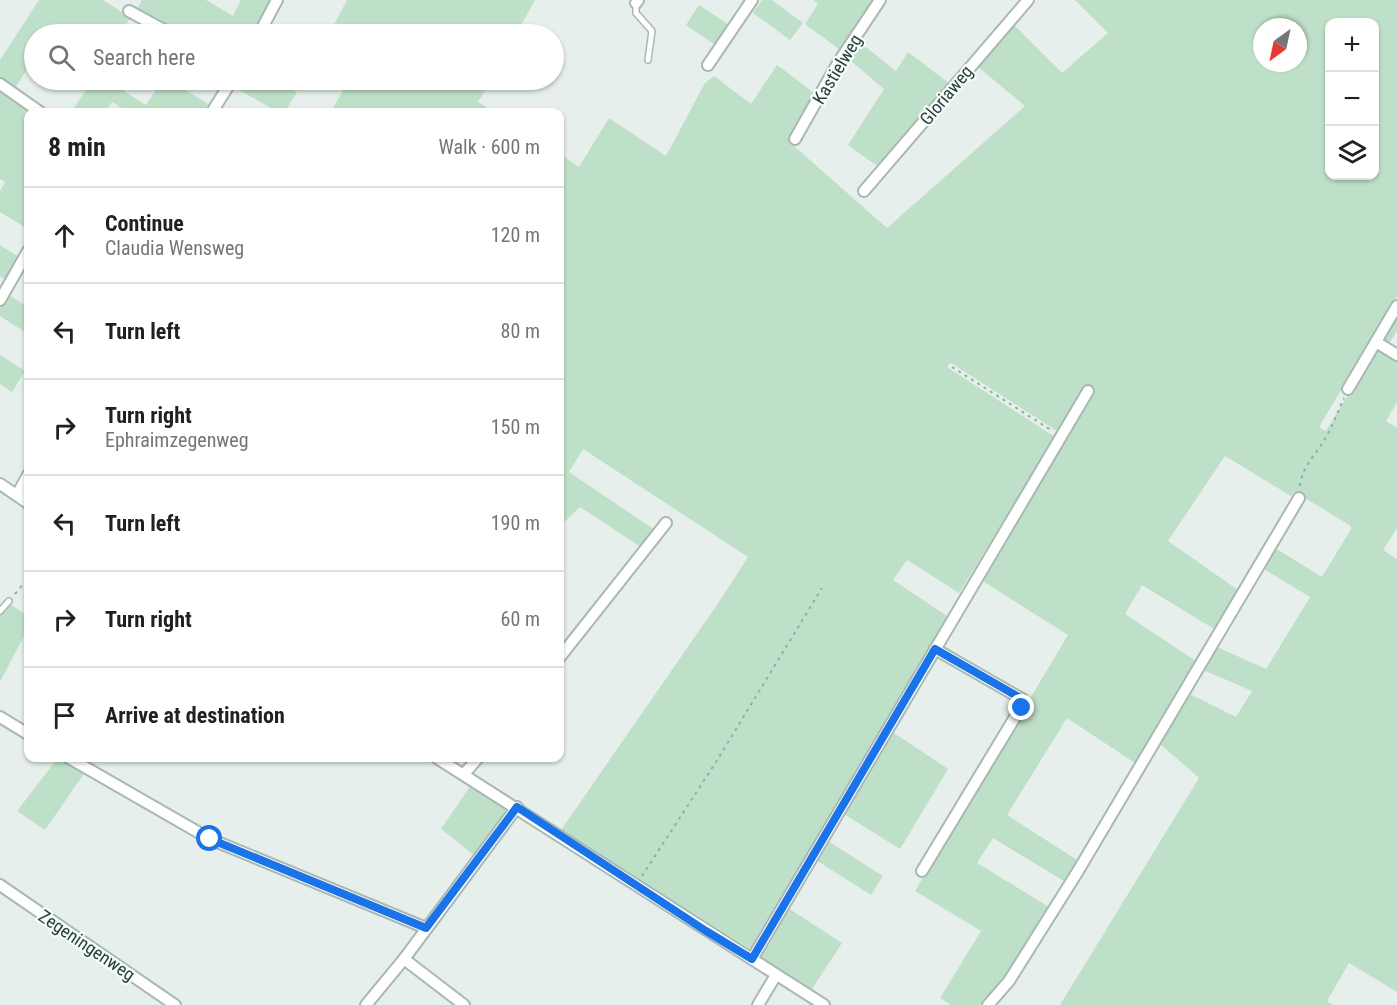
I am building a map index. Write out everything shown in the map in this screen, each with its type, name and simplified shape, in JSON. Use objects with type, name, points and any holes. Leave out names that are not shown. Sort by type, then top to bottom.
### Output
[{"type":"street","points":[[264,24],[277,0]]},
{"type":"street","points":[[708,65],[753,0]]},
{"type":"street","name":"Kastielweg","points":[[795,139],[838,63],[880,0]]},
{"type":"street","name":"Gloriaweg","points":[[864,191],[1028,0]]},
{"type":"street","points":[[129,11],[153,24]]},
{"type":"street","points":[[0,84],[34,108]]},
{"type":"street","points":[[214,108],[226,90]]},
{"type":"street","points":[[0,300],[24,258]]},
{"type":"street","points":[[1348,389],[1397,306]]},
{"type":"street","points":[[1376,342],[1397,355]]},
{"type":"street","points":[[752,959],[1088,391]]},
{"type":"street","points":[[17,495],[24,482]]},
{"type":"street","points":[[0,484],[24,500]]},
{"type":"street","points":[[988,1005],[1009,981],[1078,871],[1299,498]]},
{"type":"street","points":[[564,652],[666,523]]},
{"type":"street","points":[[922,871],[1023,704],[1022,699],[935,649]]},
{"type":"street","points":[[0,717],[24,732]]},
{"type":"street","points":[[76,762],[210,839],[426,928]]},
{"type":"street","points":[[444,762],[824,1005]]},
{"type":"street","points":[[464,774],[474,762]]},
{"type":"street","points":[[366,1005],[517,807]]},
{"type":"street","name":"Zegeningenweg","points":[[0,885],[175,1005]]},
{"type":"street","points":[[404,958],[464,1005]]},
{"type":"street","points":[[758,1005],[776,975]]},
{"type":"lane","points":[[637,2],[636,13],[650,26],[651,31],[648,60]]},
{"type":"lane","points":[[0,611],[9,601]]},
{"type":"path","points":[[952,367],[1061,437]]},
{"type":"path","points":[[1299,498],[1301,477],[1308,462],[1322,444],[1348,389]]},
{"type":"path","points":[[9,601],[24,583]]},
{"type":"path","points":[[636,886],[716,762],[822,588]]},
{"type":"green space","points":[[39,0],[103,0],[130,17],[127,24],[24,24],[24,74],[15,88],[0,78],[0,60]]},
{"type":"green space","points":[[142,0],[206,0],[233,16],[241,0],[273,0],[260,24],[165,24],[137,9]]},
{"type":"green space","points":[[347,0],[535,0],[522,24],[334,24]]},
{"type":"green space","points":[[762,0],[772,0],[803,23],[790,40],[753,13]]},
{"type":"green space","points":[[813,0],[874,0],[839,49],[805,24],[818,4]]},
{"type":"green space","points":[[1075,0],[1397,0],[1397,296],[1319,427],[1326,431],[1378,346],[1397,358],[1397,402],[1386,421],[1397,428],[1397,528],[1383,550],[1397,559],[1397,992],[1349,963],[1327,1001],[1333,1005],[1060,1005],[1199,778],[1158,742],[1188,693],[1236,717],[1252,691],[1201,669],[1215,646],[1266,669],[1310,597],[1262,568],[1275,548],[1322,577],[1351,529],[1351,526],[1295,492],[1291,496],[1225,456],[1168,541],[1238,590],[1214,629],[1142,585],[1125,614],[1196,661],[1135,763],[1067,718],[1007,815],[1077,860],[1064,881],[993,838],[977,863],[1049,907],[1005,978],[980,1005],[951,1005],[940,998],[981,931],[915,891],[1068,635],[981,580],[1093,390],[1085,386],[1057,431],[951,363],[947,367],[1055,437],[959,593],[907,560],[893,580],[947,616],[750,949],[561,830],[748,557],[583,449],[569,472],[655,530],[641,547],[580,507],[564,522],[564,157],[579,167],[609,118],[666,156],[705,83],[714,76],[751,104],[777,65],[813,92],[810,96],[816,100],[812,115],[794,146],[887,228],[1025,106],[977,66],[1013,24],[1062,73],[1108,33]]},
{"type":"green space","points":[[699,5],[729,25],[715,45],[686,25]]},
{"type":"green space","points":[[857,40],[896,71],[908,52],[950,84],[880,168],[848,145],[884,89],[845,56]]},
{"type":"green space","points":[[86,90],[123,90],[146,105],[156,90],[185,90],[208,104],[206,108],[122,108],[112,102],[108,108],[74,108]]},
{"type":"green space","points":[[239,90],[294,90],[297,92],[287,108],[271,108]]},
{"type":"green space","points":[[343,90],[485,90],[478,102],[488,108],[333,108]]},
{"type":"green space","points":[[2,91],[27,108],[24,108],[24,227],[0,212],[0,191],[5,182],[0,179],[0,92]]},
{"type":"green space","points":[[0,245],[19,257],[5,279],[0,276]]},
{"type":"green space","points":[[9,295],[24,304],[24,331],[0,316],[0,308]]},
{"type":"green space","points":[[1397,313],[1397,331],[1388,345],[1382,341]]},
{"type":"green space","points":[[0,355],[24,370],[24,373],[12,392],[0,384]]},
{"type":"green space","points":[[7,601],[24,614],[24,636],[0,682],[0,609]]},
{"type":"green space","points":[[894,733],[948,769],[900,849],[844,814]]},
{"type":"green space","points":[[55,762],[66,762],[85,772],[45,830],[17,811]]},
{"type":"green space","points":[[471,785],[505,808],[504,816],[474,855],[441,829]]},
{"type":"green space","points":[[828,841],[883,876],[871,895],[816,860]]},
{"type":"green space","points":[[788,908],[842,943],[812,989],[758,955]]},
{"type":"route","points":[[210,839],[426,928],[517,807],[752,959],[935,649],[1022,699],[1022,708]]}]
